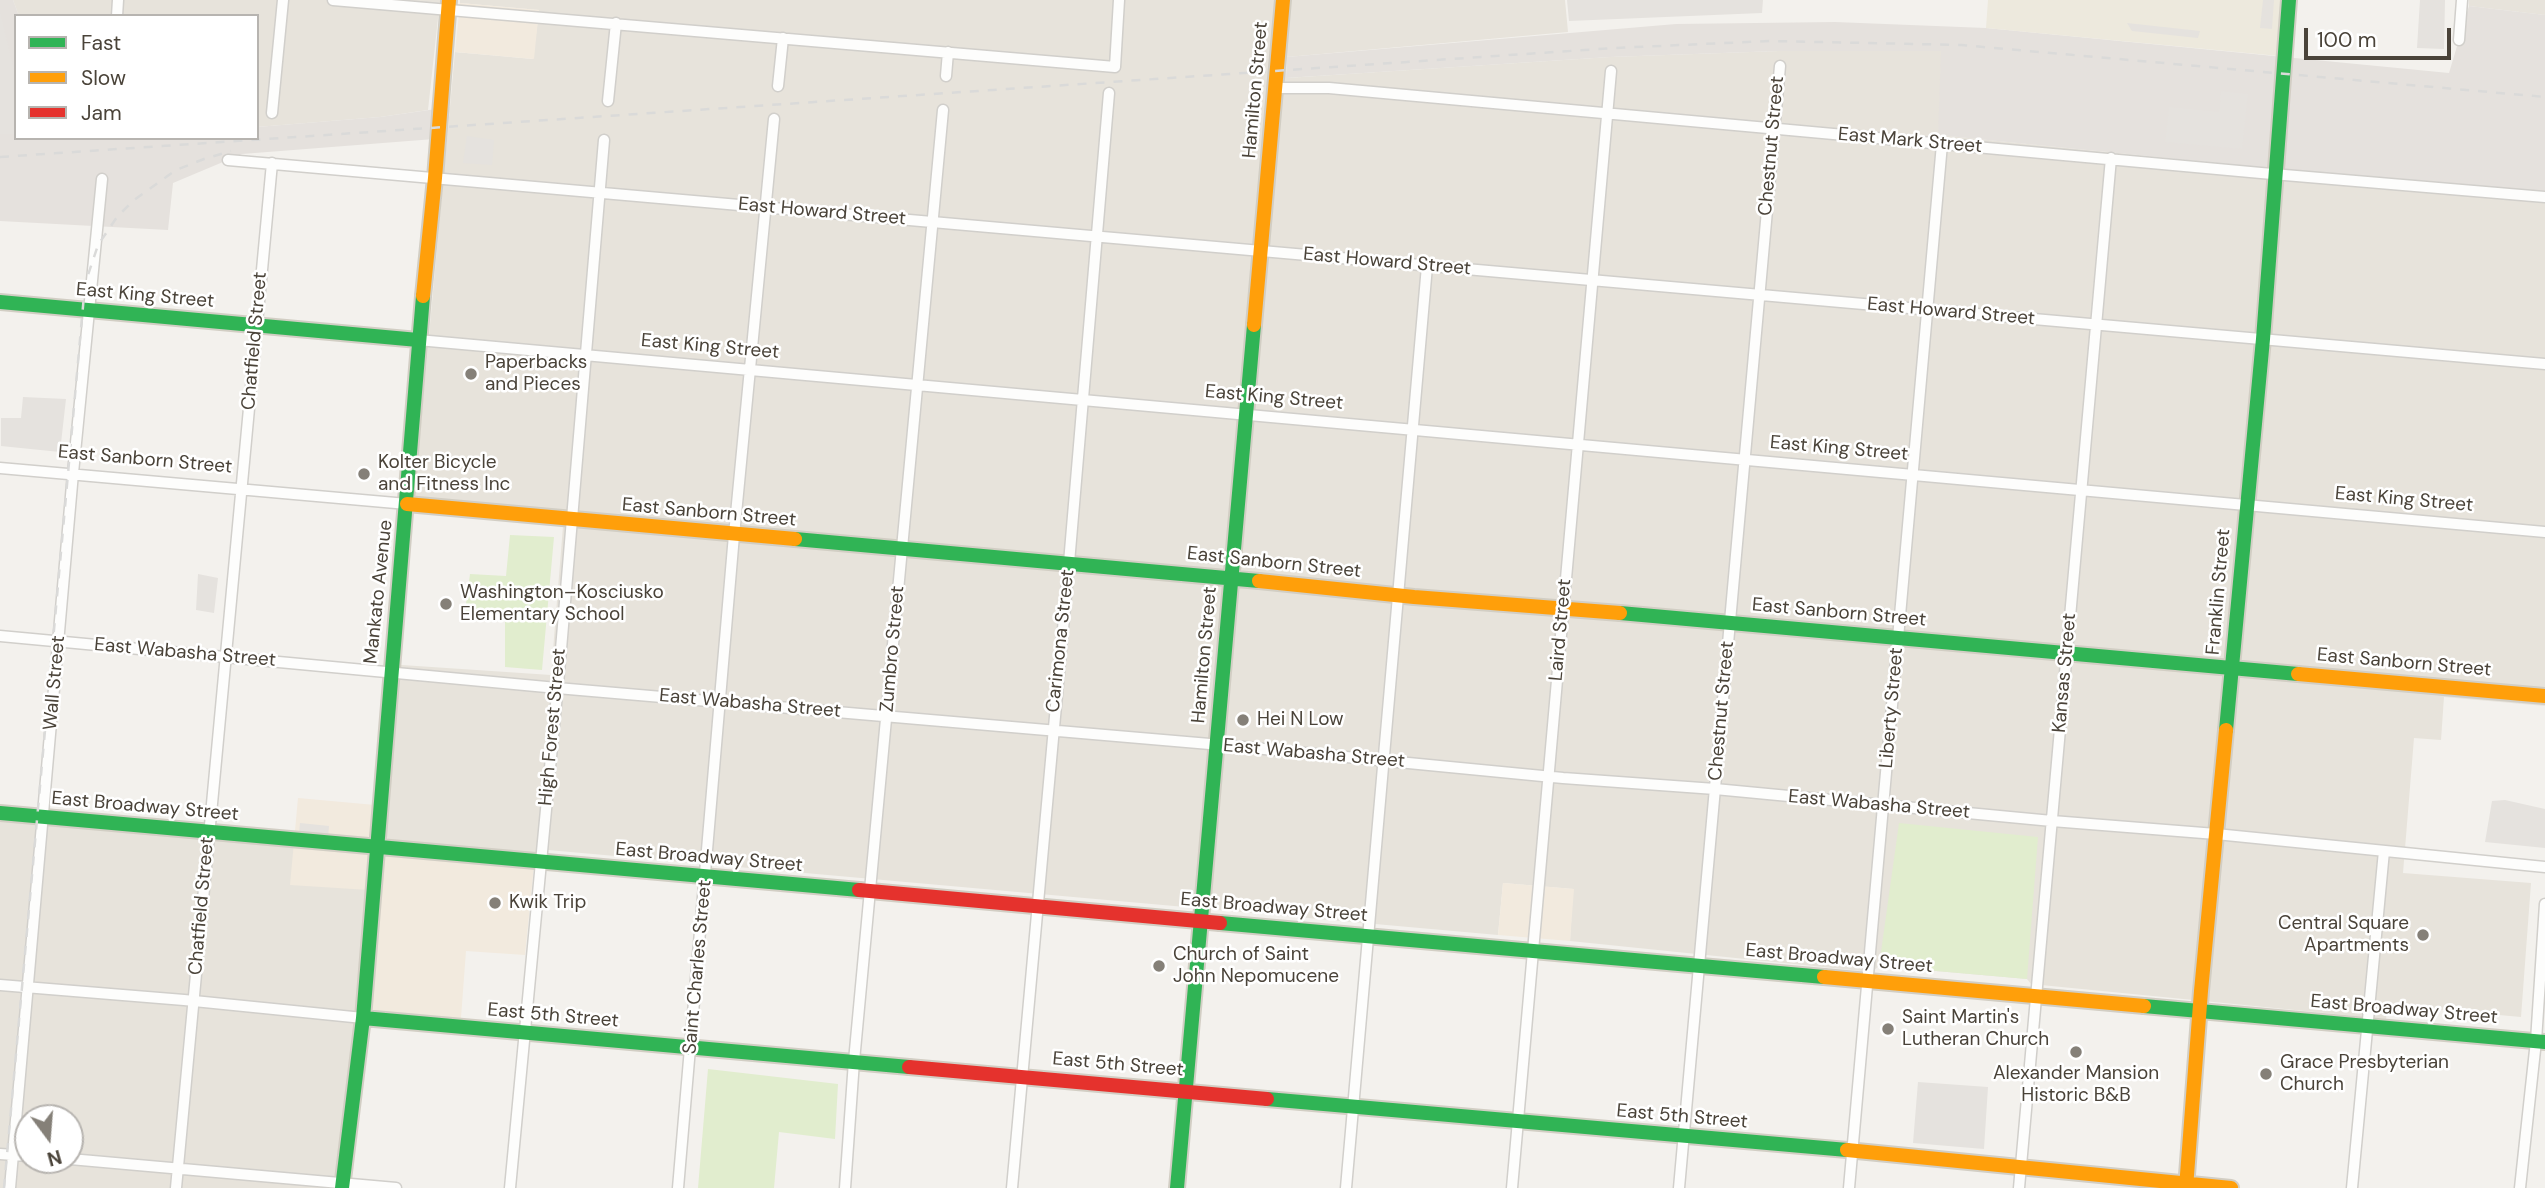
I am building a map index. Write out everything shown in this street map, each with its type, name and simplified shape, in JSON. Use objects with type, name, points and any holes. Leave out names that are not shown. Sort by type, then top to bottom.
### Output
[{"type":"street","points":[[272,113],[283,0]]},
{"type":"street","points":[[333,0],[448,5],[615,23],[1115,67],[1119,0]]},
{"type":"street","name":"Hamilton Street","points":[[1177,1188],[1283,0]]},
{"type":"street","name":"Franklin Street","points":[[2186,1186],[2263,340],[2289,0]]},
{"type":"street","points":[[2459,40],[2462,0]]},
{"type":"street","name":"Mankato Avenue","points":[[342,1185],[363,1018],[448,5]]},
{"type":"street","points":[[608,101],[615,23]]},
{"type":"street","points":[[778,86],[783,38]]},
{"type":"street","points":[[946,76],[948,52]]},
{"type":"street","name":"Chestnut Street","points":[[1679,1188],[1780,66]]},
{"type":"street","name":"Laird Street","points":[[1512,1188],[1611,71]]},
{"type":"street","name":"East Mark Street","points":[[1275,88],[1329,88],[1606,115],[2545,197]]},
{"type":"street","name":"Carimona Street","points":[[1012,1188],[1109,93]]},
{"type":"street","name":"Zumbro Street","points":[[845,1188],[854,1061],[872,892],[943,110]]},
{"type":"street","name":"Saint Charles Street","points":[[678,1188],[734,535],[774,119]]},
{"type":"street","name":"High Forest Street","points":[[510,1188],[557,688],[604,139]]},
{"type":"street","name":"Liberty Street","points":[[1849,1188],[1942,144]]},
{"type":"street","name":"Kansas Street","points":[[2019,1188],[2112,158]]},
{"type":"street","name":"East Howard Street","points":[[228,160],[2545,364]]},
{"type":"street","name":"Chatfield Street","points":[[176,1188],[272,163]]},
{"type":"street","name":"Wall Street","points":[[10,1188],[73,473],[102,179]]},
{"type":"street","points":[[1346,1188],[1427,266]]},
{"type":"street","name":"East King Street","points":[[0,302],[2545,532]]},
{"type":"street","name":"East Sanborn Street","points":[[0,468],[2545,696]]},
{"type":"street","name":"East Wabasha Street","points":[[0,636],[557,688],[1217,744],[1548,777],[1714,789],[2216,834],[2545,867]]},
{"type":"street","name":"East Broadway Street","points":[[0,813],[2541,1041]]},
{"type":"street","points":[[2352,1188],[2384,851]]},
{"type":"street","points":[[2520,1188],[2541,1041],[2545,904]]},
{"type":"street","name":"East 5th Street","points":[[0,985],[1853,1151],[2186,1186],[2231,1188]]},
{"type":"street","points":[[0,1154],[13,1155]]},
{"type":"street","points":[[84,1160],[396,1188]]},
{"type":"shaded area","points":[[0,0],[13,0],[18,14],[14,14],[14,140],[259,140],[259,127],[380,117],[450,107],[447,138],[242,154],[173,183],[168,230],[0,221]]},
{"type":"shaded area","points":[[13,0],[440,0],[428,110],[380,117],[259,127],[259,14],[18,14]]},
{"type":"shaded area","points":[[460,0],[1565,0],[1568,32],[1287,57],[1286,78],[1610,57],[1778,51],[1942,51],[1939,135],[2545,196],[2545,706],[2444,697],[2441,740],[2414,738],[2403,873],[2531,883],[2521,1017],[2389,1005],[2386,1019],[2031,984],[2027,979],[1879,966],[1872,972],[1570,941],[1573,889],[1503,883],[1498,935],[537,849],[534,866],[371,852],[387,664],[551,675],[564,514],[414,499],[455,52],[533,59],[539,10],[460,3]]},
{"type":"shaded area","points":[[1567,0],[1763,0],[1762,13],[1569,21]]},
{"type":"shaded area","points":[[1988,0],[2283,0],[2279,56],[1986,28]]},
{"type":"shaded area","points":[[2263,0],[2274,0],[2272,29],[2260,28]]},
{"type":"shaded area","points":[[2420,0],[2445,0],[2444,49],[2417,48]]},
{"type":"shaded area","points":[[2469,0],[2545,0],[2545,15],[2469,6]]},
{"type":"shaded area","points":[[460,3],[539,10],[534,59],[455,52]]},
{"type":"shaded area","points":[[2469,6],[2545,15],[2545,196],[1938,135],[1941,51],[1778,51],[1610,57],[1286,78],[1287,57],[1676,24],[1835,22],[1986,28],[2449,73]]},
{"type":"shaded area","points":[[0,12],[14,69],[14,134],[0,134]]},
{"type":"shaded area","points":[[2127,23],[2200,31],[2198,38],[2132,31]]},
{"type":"shaded area","points":[[2221,91],[2248,94],[2242,149],[2165,142],[2169,107],[2219,112]]},
{"type":"shaded area","points":[[467,136],[494,140],[492,165],[463,163]]},
{"type":"shaded area","points":[[23,397],[66,399],[60,452],[1,446],[1,418],[21,418]]},
{"type":"shaded area","points":[[198,574],[218,578],[214,613],[196,610]]},
{"type":"shaded area","points":[[298,798],[375,805],[371,851],[534,866],[525,955],[466,951],[460,1031],[359,1022],[369,890],[290,885]]},
{"type":"shaded area","points":[[2505,800],[2545,809],[2545,848],[2485,842],[2492,801]]},
{"type":"shaded area","points":[[0,817],[295,842],[369,889],[366,942],[336,1188],[0,1188]]},
{"type":"shaded area","points":[[300,823],[329,826],[328,837],[299,834]]},
{"type":"shaded area","points":[[1503,883],[1574,889],[1570,941],[1498,935]]},
{"type":"shaded area","points":[[1918,1082],[1988,1087],[1984,1149],[1913,1143]]},
{"type":"green space","points":[[510,535],[554,537],[542,670],[505,667],[505,615],[465,611],[470,574],[506,576]]},
{"type":"green space","points":[[1899,823],[2038,837],[2027,979],[1879,966]]},
{"type":"green space","points":[[708,1069],[838,1084],[835,1139],[779,1132],[774,1188],[698,1188]]},
{"type":"railway","points":[[259,140],[1614,48],[1770,41],[1961,45],[2545,97]]},
{"type":"railway","points":[[0,157],[252,140]]},
{"type":"railway","points":[[4,1188],[85,284],[98,245],[117,217],[134,200],[176,170],[231,151]]},
{"type":"traffic: fast","points":[[2226,730],[2263,339],[2289,0]]},
{"type":"traffic: fast","points":[[342,1188],[363,1018],[423,296]]},
{"type":"traffic: fast","points":[[0,302],[418,340]]},
{"type":"traffic: fast","points":[[1177,1188],[1254,325]]},
{"type":"traffic: fast","points":[[795,539],[1259,581]]},
{"type":"traffic: fast","points":[[1620,613],[2298,674]]},
{"type":"traffic: fast","points":[[0,813],[859,890]]},
{"type":"traffic: fast","points":[[1220,923],[1824,977]]},
{"type":"traffic: fast","points":[[2144,1006],[2545,1042]]},
{"type":"traffic: fast","points":[[363,1018],[909,1067]]},
{"type":"traffic: fast","points":[[1267,1099],[1847,1150]]},
{"type":"traffic: slow","points":[[423,296],[449,0]]},
{"type":"traffic: slow","points":[[1254,325],[1283,0]]},
{"type":"traffic: slow","points":[[407,504],[795,539]]},
{"type":"traffic: slow","points":[[1259,581],[1414,597],[1620,613]]},
{"type":"traffic: slow","points":[[2298,674],[2545,696]]},
{"type":"traffic: slow","points":[[2186,1188],[2201,991],[2226,730]]},
{"type":"traffic: slow","points":[[1824,977],[2144,1006]]},
{"type":"traffic: slow","points":[[1847,1150],[2231,1188]]},
{"type":"traffic: jam","points":[[859,890],[1220,923]]},
{"type":"traffic: jam","points":[[909,1067],[1267,1099]]},
{"type":"place","name":"Paperbacks and Pieces","points":[[471,374]]},
{"type":"place","name":"Kolter Bicycle and Fitness Inc","points":[[364,474]]},
{"type":"place","name":"Washington–Kosciusko Elementary School","points":[[446,604]]},
{"type":"place","name":"Hei N Low","points":[[1243,720]]},
{"type":"place","name":"Kwik Trip","points":[[495,903]]},
{"type":"place","name":"Central Square Apartments","points":[[2423,935]]},
{"type":"place","name":"Church of Saint John Nepomucene","points":[[1159,966]]},
{"type":"place","name":"Saint Martin's Lutheran Church","points":[[1888,1029]]},
{"type":"place","name":"Alexander Mansion Historic B&B","points":[[2076,1052]]},
{"type":"place","name":"Grace Presbyterian Church","points":[[2266,1074]]}]
